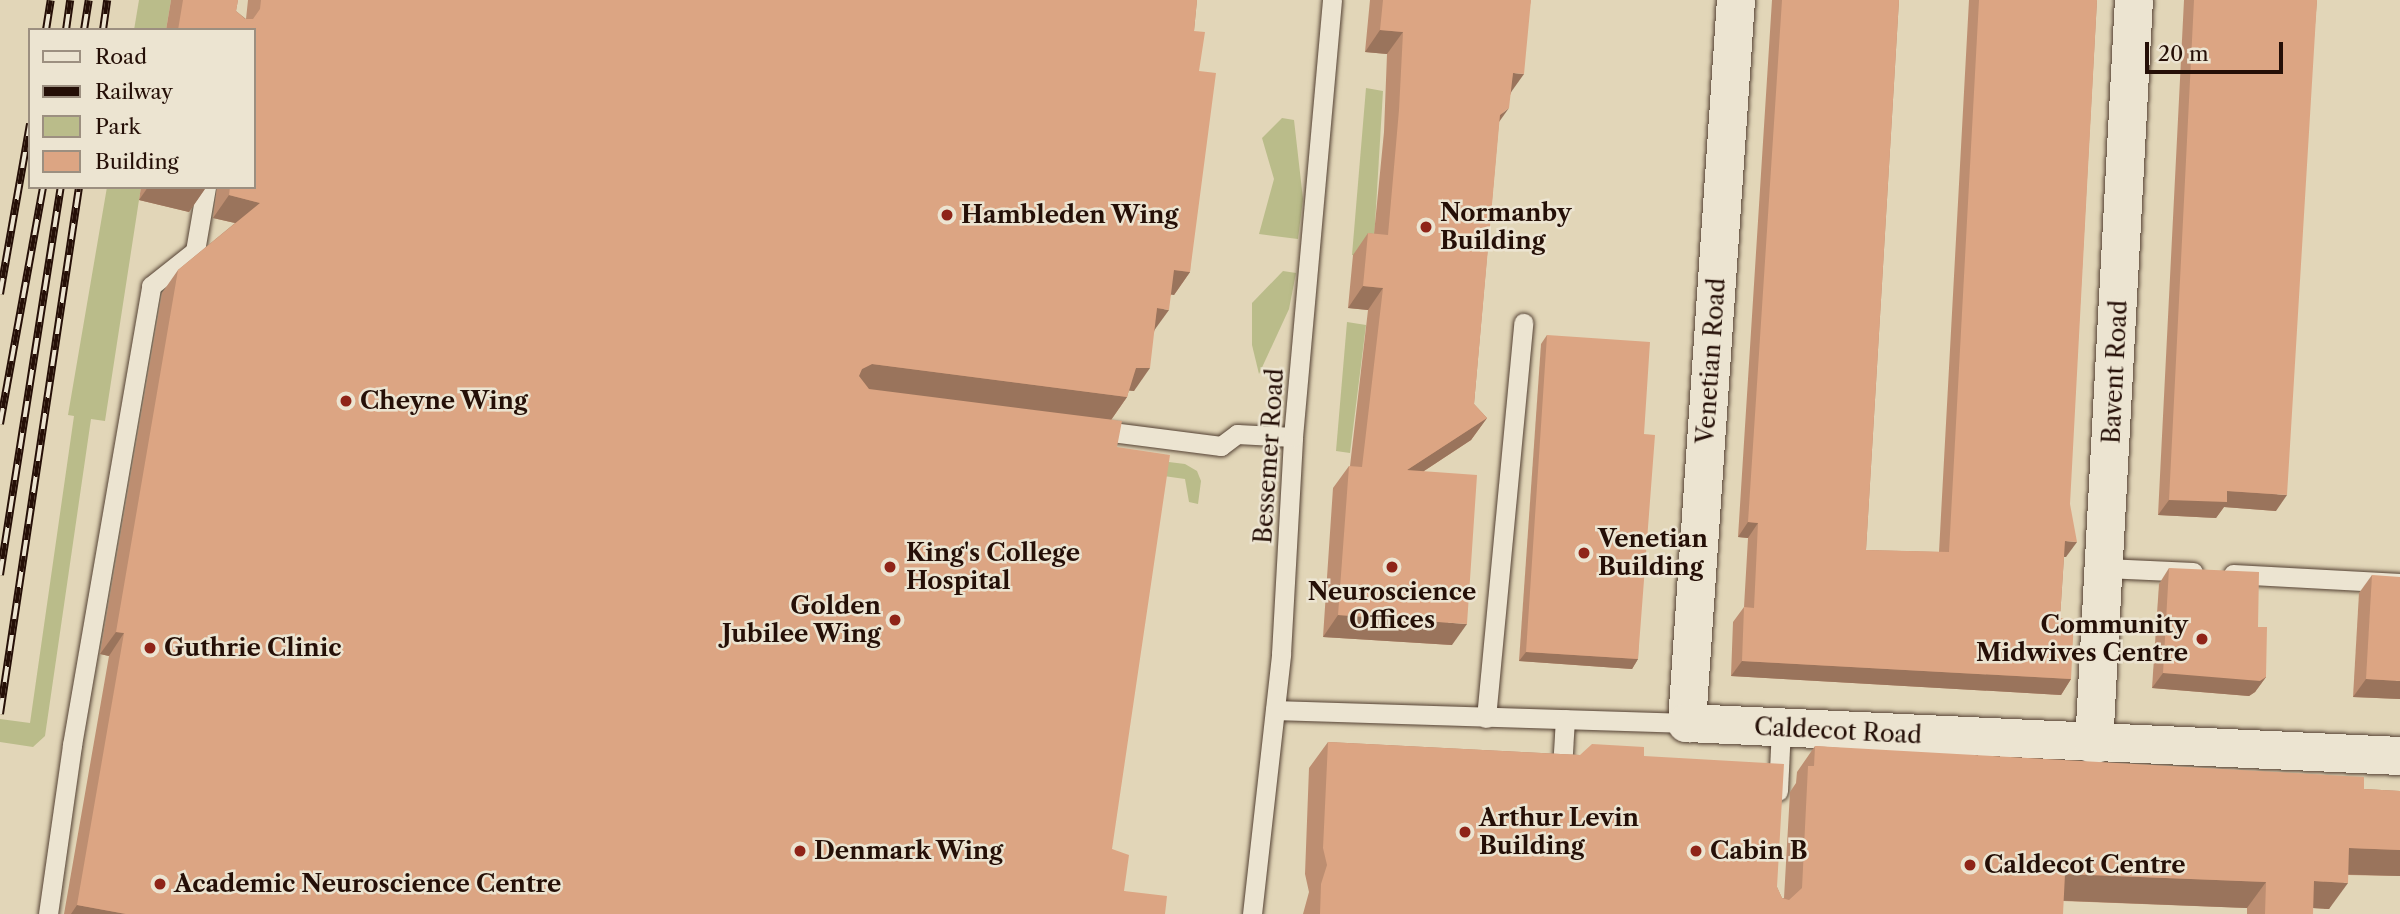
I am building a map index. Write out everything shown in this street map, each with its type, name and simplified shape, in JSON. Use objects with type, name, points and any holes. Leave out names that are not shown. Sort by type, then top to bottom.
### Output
[{"type":"street","name":"Venetian Road","points":[[1687,723],[1736,0]]},
{"type":"street","name":"Bavent Road","points":[[2094,745],[2134,0]]},
{"type":"street","name":"Caldecot Road","points":[[1687,723],[2094,745],[2400,756]]},
{"type":"lane","name":"Bessemer Road","points":[[1252,914],[1275,710],[1293,437],[1332,0]]},
{"type":"lane","points":[[48,914],[72,745],[151,286],[195,251],[206,189]]},
{"type":"lane","points":[[1486,718],[1523,323]]},
{"type":"lane","points":[[1081,428],[1221,446],[1237,434],[1293,437]]},
{"type":"lane","points":[[2105,568],[2400,583]]},
{"type":"lane","name":"Caldecot Road","points":[[1275,710],[1687,723]]},
{"type":"lane","points":[[1562,769],[1565,719]]},
{"type":"lane","points":[[1777,817],[1781,728]]},
{"type":"green space","points":[[139,0],[171,0],[166,28],[134,28]]},
{"type":"green space","points":[[1366,88],[1383,91],[1373,257],[1352,255]]},
{"type":"green space","points":[[1282,118],[1294,120],[1303,199],[1298,239],[1259,234],[1274,179],[1262,138]]},
{"type":"green space","points":[[107,189],[141,189],[105,421],[91,419],[45,736],[33,747],[0,742],[0,719],[30,723],[74,416],[68,415]]},
{"type":"green space","points":[[1283,271],[1296,273],[1289,309],[1259,374],[1252,345],[1252,303]]},
{"type":"green space","points":[[1347,322],[1366,325],[1350,453],[1336,451]]},
{"type":"green space","points":[[998,441],[1185,464],[1197,471],[1201,481],[1198,504],[1189,502],[1185,479],[965,448]]},
{"type":"building","points":[[183,0],[238,0],[236,11],[245,19],[253,19],[260,9],[261,0],[1197,0],[1194,31],[1205,32],[1199,71],[1216,73],[1190,272],[1174,270],[1169,310],[1157,308],[1150,368],[1136,368],[1127,397],[872,364],[862,369],[859,376],[869,389],[1122,421],[1117,447],[1170,455],[1112,849],[1129,855],[1124,891],[1167,896],[1165,914],[126,914],[77,905],[124,633],[116,632],[178,270],[260,203],[229,195],[230,189],[256,189],[256,28],[178,28]]},
{"type":"building","name":"Normanby Building","points":[[1383,0],[1531,0],[1524,74],[1513,73],[1509,108],[1500,115],[1474,404],[1487,418],[1407,470],[1477,475],[1467,624],[1338,615],[1349,466],[1362,467],[1383,288],[1363,286],[1368,233],[1388,235],[1399,110],[1403,32],[1380,30]]},
{"type":"building","points":[[1782,0],[1899,0],[1866,550],[1949,552],[1979,0],[2097,0],[2070,504],[2077,542],[2065,541],[2060,618],[2074,619],[2071,679],[1742,661],[1744,607],[1754,608],[1758,523],[1748,522]]},
{"type":"building","points":[[2194,0],[2317,0],[2287,495],[2227,491],[2227,502],[2169,500]]},
{"type":"building","name":"Venetian Building","points":[[1547,335],[1650,342],[1644,434],[1655,435],[1638,659],[1526,652]]},
{"type":"building","name":"Community Midwives Centre","points":[[2169,568],[2259,572],[2258,627],[2267,627],[2266,677],[2260,681],[2163,673]]},
{"type":"building","points":[[2372,575],[2400,577],[2400,681],[2366,679]]},
{"type":"building","points":[[1328,742],[1580,755],[1592,744],[1644,747],[1644,756],[1784,764],[1777,887],[1782,898],[1789,900],[1802,888],[1808,766],[1814,766],[1815,746],[2364,777],[2364,789],[2400,791],[2400,850],[2349,848],[2348,883],[2314,881],[2313,914],[2265,914],[2266,882],[2065,874],[2063,914],[1320,914],[1321,884],[1327,865],[1323,848]]},
{"type":"railway","points":[[46,28],[51,0]]},
{"type":"railway","points":[[66,28],[70,0]]},
{"type":"railway","points":[[84,28],[89,0]]},
{"type":"railway","points":[[103,28],[107,0]]},
{"type":"railway","points":[[0,294],[28,135]]},
{"type":"railway","points":[[0,424],[43,189]]},
{"type":"railway","points":[[0,575],[61,189]]},
{"type":"railway","points":[[0,714],[79,189]]},
{"type":"place","name":"Hambleden Wing","points":[[947,215]]},
{"type":"place","name":"Normanby Building","points":[[1426,227]]},
{"type":"place","name":"Cheyne Wing","points":[[346,401]]},
{"type":"place","name":"Venetian Building","points":[[1584,553]]},
{"type":"place","name":"King's College Hospital","points":[[890,567]]},
{"type":"place","name":"Neuroscience Offices","points":[[1392,567]]},
{"type":"place","name":"Golden Jubilee Wing","points":[[895,620]]},
{"type":"place","name":"Community Midwives Centre","points":[[2202,639]]},
{"type":"place","name":"Guthrie Clinic","points":[[150,648]]},
{"type":"place","name":"Arthur Levin Building","points":[[1465,832]]},
{"type":"place","name":"Denmark Wing","points":[[800,851]]},
{"type":"place","name":"Cabin B","points":[[1696,851]]},
{"type":"place","name":"Caldecot Centre","points":[[1970,865]]},
{"type":"place","name":"Academic Neuroscience Centre","points":[[160,884]]}]
